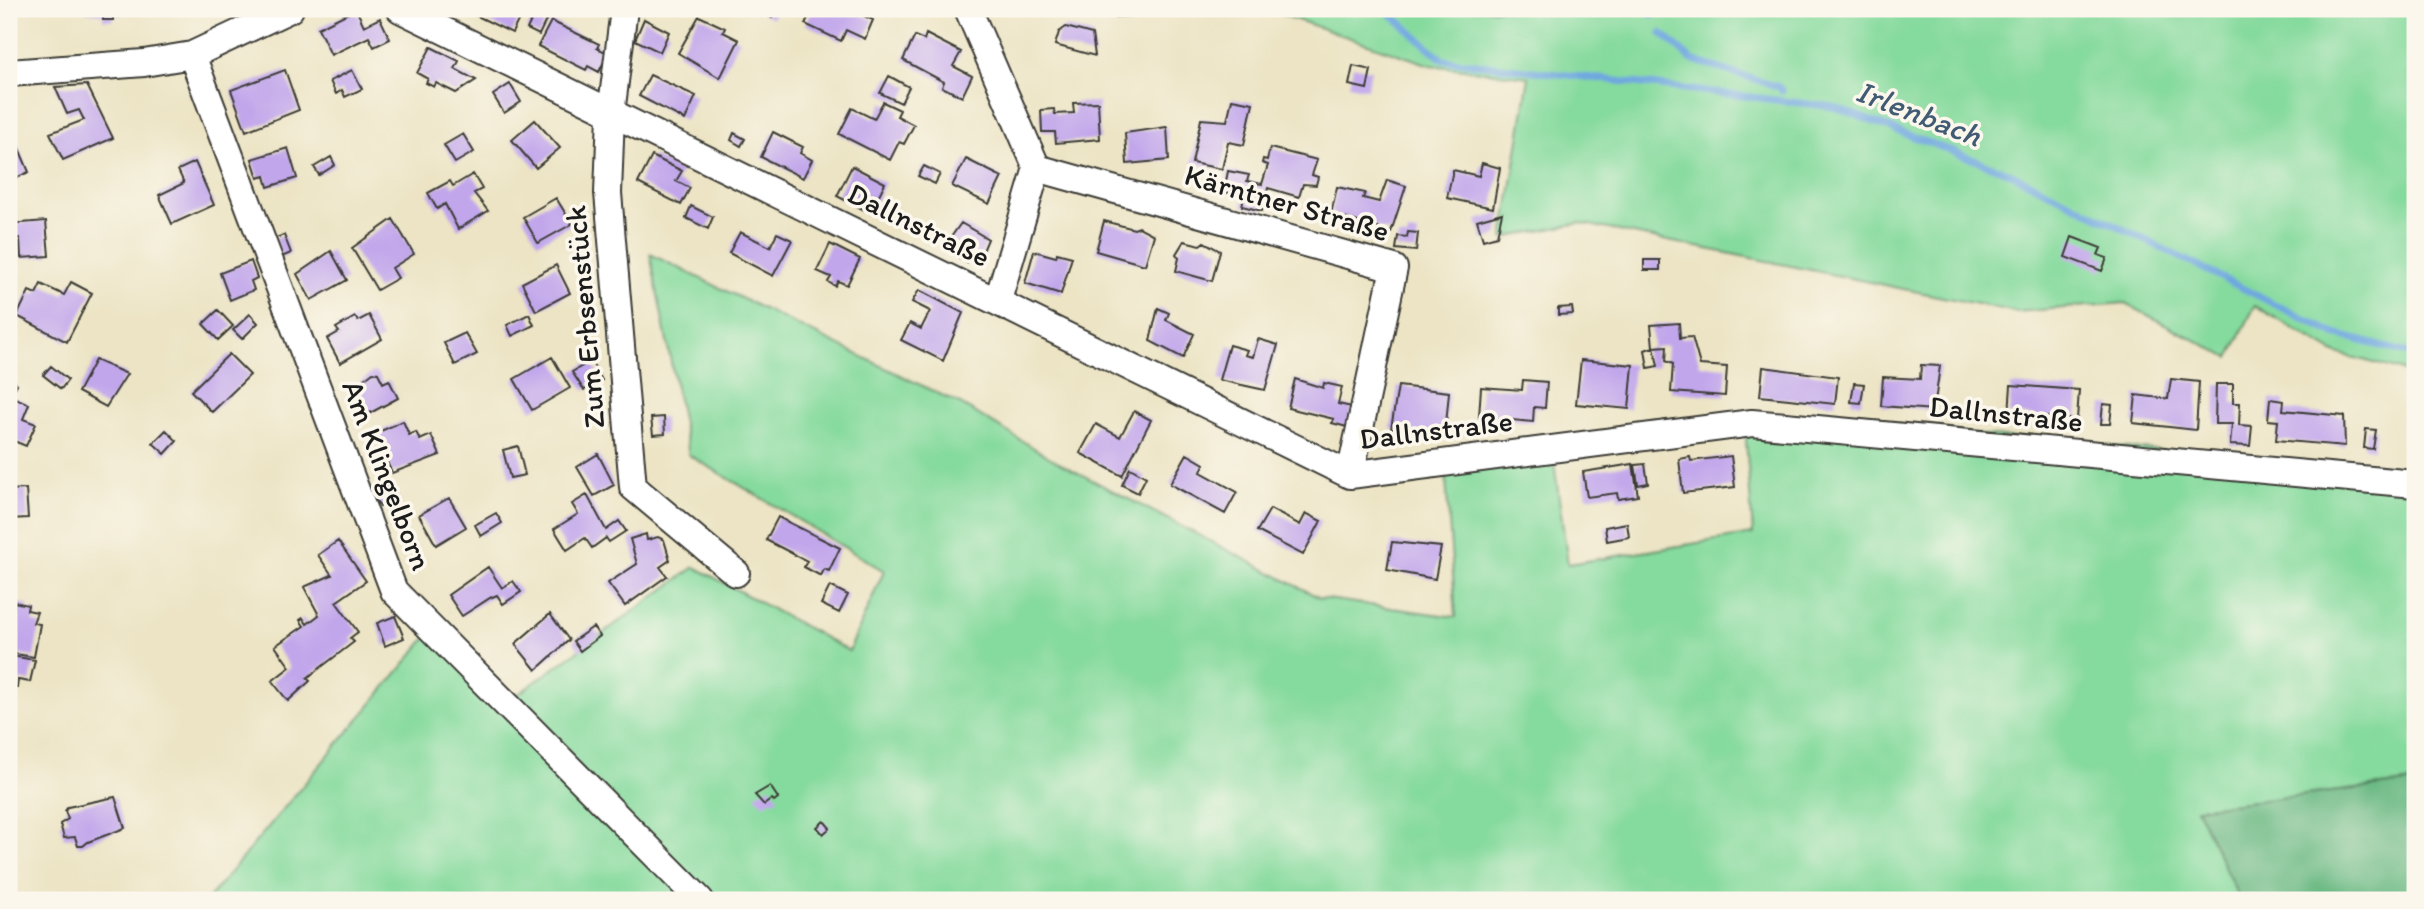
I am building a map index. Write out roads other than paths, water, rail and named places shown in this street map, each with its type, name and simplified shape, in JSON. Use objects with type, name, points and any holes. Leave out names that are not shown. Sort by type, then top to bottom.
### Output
[{"type":"street","points":[[9,73],[144,63],[192,55],[290,9]]},
{"type":"street","name":"Dallnstraße","points":[[400,9],[1350,475],[1752,423],[2415,484]]},
{"type":"street","name":"Zum Erbsenstück","points":[[624,9],[611,114],[608,193],[633,487],[736,573]]},
{"type":"street","points":[[968,9],[1037,168],[998,300]]},
{"type":"street","name":"Am Klingelborn","points":[[192,55],[394,591],[700,900]]},
{"type":"street","name":"Kärntner Straße","points":[[1037,168],[1394,268],[1350,475]]},
{"type":"waterway","name":"Irlenbach","points":[[1385,9],[1443,60],[1834,107],[2012,174],[2335,334],[2415,355]]},
{"type":"waterway","points":[[1650,9],[1652,15]]},
{"type":"waterway","points":[[1661,33],[1692,60],[1779,87],[1782,91]]}]
